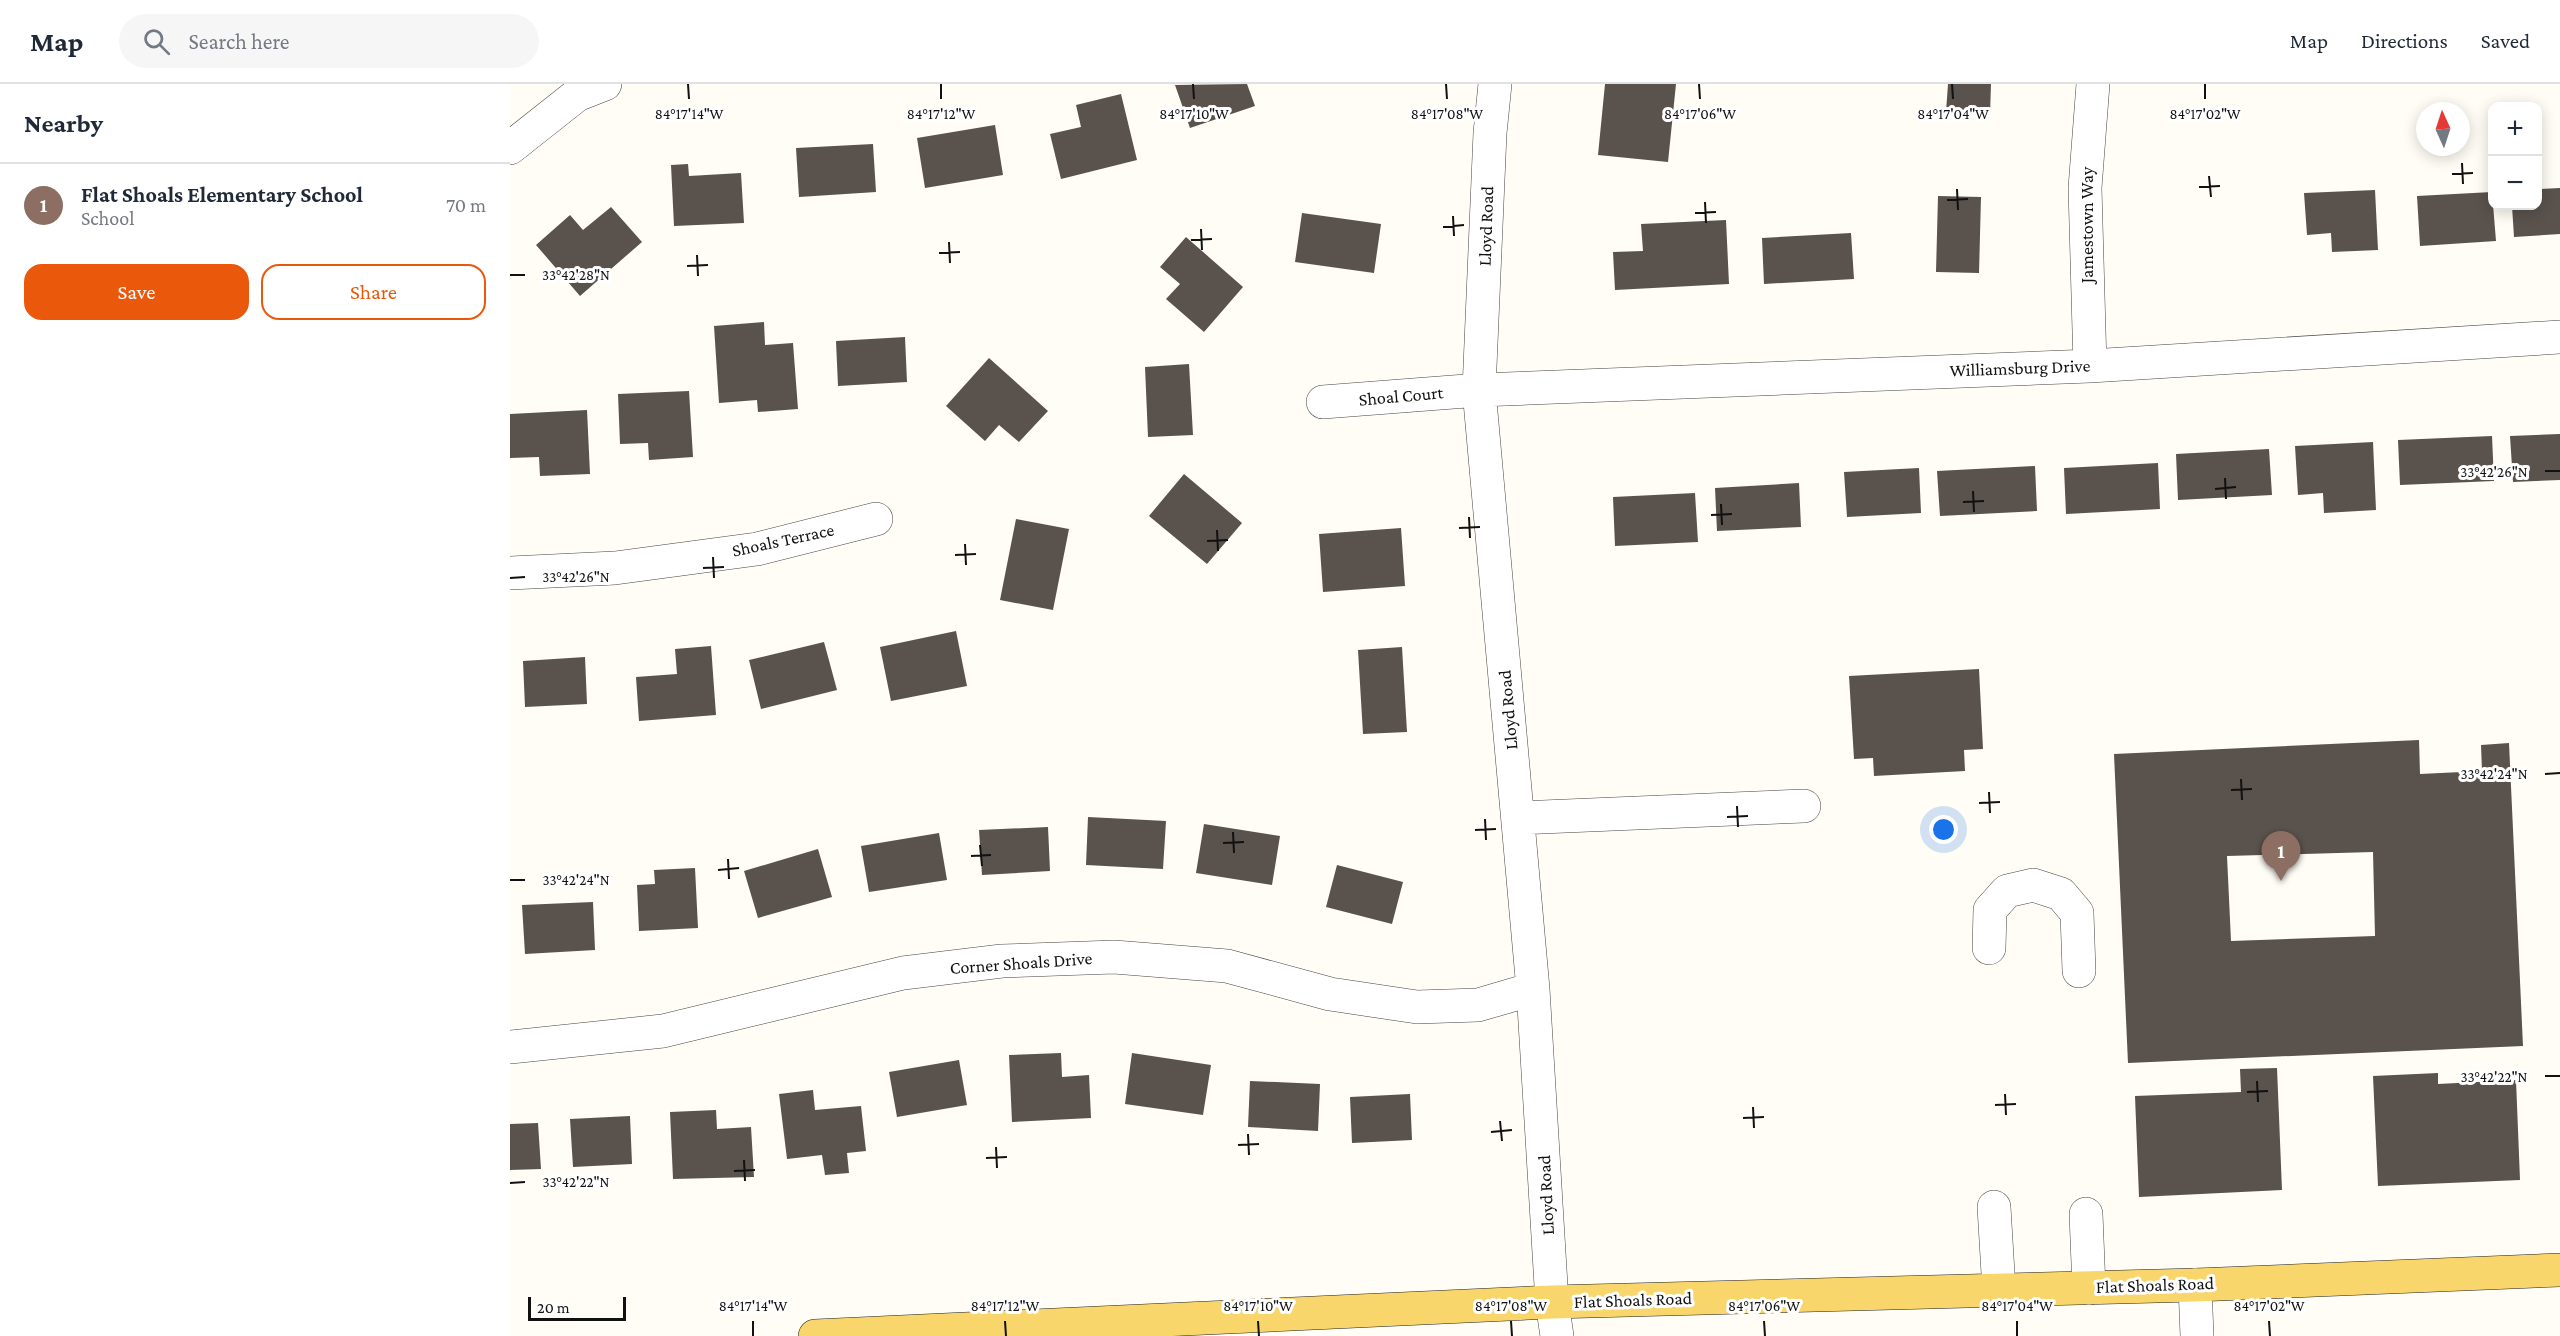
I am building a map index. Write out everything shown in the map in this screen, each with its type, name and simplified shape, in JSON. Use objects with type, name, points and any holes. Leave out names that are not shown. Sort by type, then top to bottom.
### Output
[{"type":"main road","name":"Flat Shoals Road","points":[[815,1336],[1552,1302],[2195,1285],[2560,1270]]},
{"type":"street","points":[[510,148],[577,95],[605,84]]},
{"type":"street","name":"Lloyd Road","points":[[1495,84],[1490,133],[1479,390],[1533,989],[1552,1302],[1557,1336]]},
{"type":"street","name":"Jamestown Way","points":[[2090,366],[2085,188],[2092,84]]},
{"type":"street","name":"Williamsburg Drive","points":[[1479,390],[2090,366],[2560,337]]},
{"type":"street","name":"Shoal Court","points":[[1323,402],[1479,390]]},
{"type":"street","name":"Shoals Terrace","points":[[510,573],[615,568],[757,549],[876,519]]},
{"type":"street","points":[[1518,818],[1804,807]]},
{"type":"street","points":[[1989,948],[1990,910],[2007,891],[2033,885],[2061,894],[2077,913],[2079,971]]},
{"type":"street","name":"Corner Shoals Drive","points":[[510,1047],[663,1031],[903,974],[1002,961],[1114,957],[1227,966],[1330,994],[1416,1007],[1478,1005],[1533,989]]},
{"type":"street","points":[[1994,1207],[1999,1290]]},
{"type":"street","points":[[2086,1214],[2089,1288]]},
{"type":"street","points":[[2195,1285],[2197,1336]]},
{"type":"building","points":[[1247,84],[1255,106],[1190,128],[1175,85]]},
{"type":"building","points":[[1605,84],[1676,84],[1668,162],[1598,155]]},
{"type":"building","points":[[1948,84],[1991,84],[1990,114],[1946,112]]},
{"type":"building","points":[[1121,94],[1137,160],[1061,179],[1050,134],[1081,127],[1076,105]]},
{"type":"building","points":[[995,125],[1003,175],[925,188],[917,138]]},
{"type":"building","points":[[873,144],[876,192],[799,197],[796,148]]},
{"type":"building","points":[[688,164],[689,176],[741,173],[744,223],[674,226],[671,165]]},
{"type":"building","points":[[2560,188],[2560,234],[2514,237],[2512,210],[2542,210],[2542,189]]},
{"type":"building","points":[[2375,190],[2378,250],[2332,252],[2331,233],[2307,235],[2304,193]]},
{"type":"building","points":[[2488,192],[2488,210],[2493,210],[2496,241],[2420,246],[2417,196]]},
{"type":"building","points":[[1938,196],[1981,197],[1979,273],[1936,272]]},
{"type":"building","points":[[611,207],[642,242],[580,296],[536,245],[570,215],[583,230]]},
{"type":"building","points":[[1302,213],[1381,224],[1374,273],[1295,262]]},
{"type":"building","points":[[1726,220],[1729,284],[1615,290],[1613,252],[1643,251],[1641,224]]},
{"type":"building","points":[[1851,233],[1854,279],[1764,284],[1762,238]]},
{"type":"building","points":[[1186,237],[1243,287],[1204,332],[1166,299],[1180,284],[1160,267]]},
{"type":"building","points":[[764,322],[765,345],[793,343],[798,409],[758,412],[757,400],[719,403],[714,326]]},
{"type":"building","points":[[905,337],[907,382],[838,386],[836,341]]},
{"type":"building","points":[[989,358],[1048,411],[1019,442],[999,425],[985,441],[946,406]]},
{"type":"building","points":[[1189,364],[1193,435],[1148,437],[1145,367]]},
{"type":"building","points":[[689,391],[693,457],[649,460],[648,443],[620,444],[618,394]]},
{"type":"building","points":[[587,410],[590,474],[540,476],[539,457],[510,458],[510,414]]},
{"type":"building","points":[[2560,434],[2560,480],[2513,482],[2510,436]]},
{"type":"building","points":[[2492,436],[2494,481],[2400,485],[2398,440]]},
{"type":"building","points":[[2373,442],[2376,510],[2324,513],[2323,493],[2298,495],[2295,446]]},
{"type":"building","points":[[2269,449],[2272,495],[2178,500],[2176,454]]},
{"type":"building","points":[[2158,463],[2160,509],[2066,514],[2064,468]]},
{"type":"building","points":[[2035,466],[2037,511],[1940,516],[1937,471]]},
{"type":"building","points":[[1919,468],[1921,513],[1847,517],[1844,472]]},
{"type":"building","points":[[1184,474],[1242,523],[1207,564],[1149,516]]},
{"type":"building","points":[[1799,483],[1801,527],[1717,531],[1715,488]]},
{"type":"building","points":[[1695,493],[1698,542],[1615,546],[1613,497]]},
{"type":"building","points":[[1016,519],[1069,529],[1053,610],[1000,600]]},
{"type":"building","points":[[1401,528],[1405,586],[1323,592],[1319,534]]},
{"type":"building","points":[[956,631],[967,686],[891,701],[880,647]]},
{"type":"building","points":[[824,642],[837,690],[761,709],[749,660]]},
{"type":"building","points":[[711,646],[716,715],[639,721],[636,677],[677,674],[675,649]]},
{"type":"building","points":[[1402,647],[1407,732],[1363,734],[1358,650]]},
{"type":"building","points":[[585,657],[587,704],[525,707],[523,661]]},
{"type":"building","points":[[1979,669],[1983,749],[1964,750],[1965,771],[1874,776],[1873,758],[1854,759],[1849,676]]},
{"type":"building","points":[[2419,740],[2420,774],[2482,771],[2481,745],[2509,743],[2523,1046],[2128,1063],[2114,754]],"holes":[[[2373,852],[2375,936],[2231,941],[2227,856]]]},
{"type":"building","points":[[1088,817],[1166,821],[1163,869],[1086,865]]},
{"type":"building","points":[[1204,824],[1280,836],[1272,885],[1196,873]]},
{"type":"building","points":[[1048,827],[1050,871],[982,875],[979,830]]},
{"type":"building","points":[[939,833],[947,880],[869,892],[861,846]]},
{"type":"building","points":[[818,849],[832,897],[758,918],[744,871]]},
{"type":"building","points":[[1337,865],[1403,882],[1392,924],[1326,907]]},
{"type":"building","points":[[695,868],[698,928],[639,931],[637,885],[655,884],[654,870]]},
{"type":"building","points":[[593,902],[595,950],[525,954],[522,905]]},
{"type":"building","points":[[1061,1053],[1062,1077],[1089,1075],[1091,1118],[1012,1122],[1009,1055]]},
{"type":"building","points":[[1132,1053],[1211,1065],[1203,1115],[1125,1104]]},
{"type":"building","points":[[959,1060],[967,1105],[897,1117],[889,1072]]},
{"type":"building","points":[[2277,1068],[2282,1190],[2139,1197],[2135,1096],[2241,1092],[2240,1069]]},
{"type":"building","points":[[2438,1073],[2438,1084],[2516,1080],[2520,1180],[2378,1186],[2373,1076]]},
{"type":"building","points":[[1250,1081],[1320,1084],[1318,1131],[1248,1127]]},
{"type":"building","points":[[813,1090],[815,1110],[861,1106],[866,1151],[847,1153],[849,1173],[825,1175],[822,1155],[787,1159],[779,1094]]},
{"type":"building","points":[[1410,1094],[1412,1140],[1352,1143],[1350,1097]]},
{"type":"building","points":[[716,1110],[717,1129],[751,1127],[754,1177],[673,1179],[670,1112]]},
{"type":"building","points":[[630,1116],[632,1164],[573,1167],[570,1119]]},
{"type":"building","points":[[538,1123],[541,1169],[510,1170],[510,1124]]},
{"type":"place","name":"Flat Shoals Elementary School","points":[[2281,881]]}]
